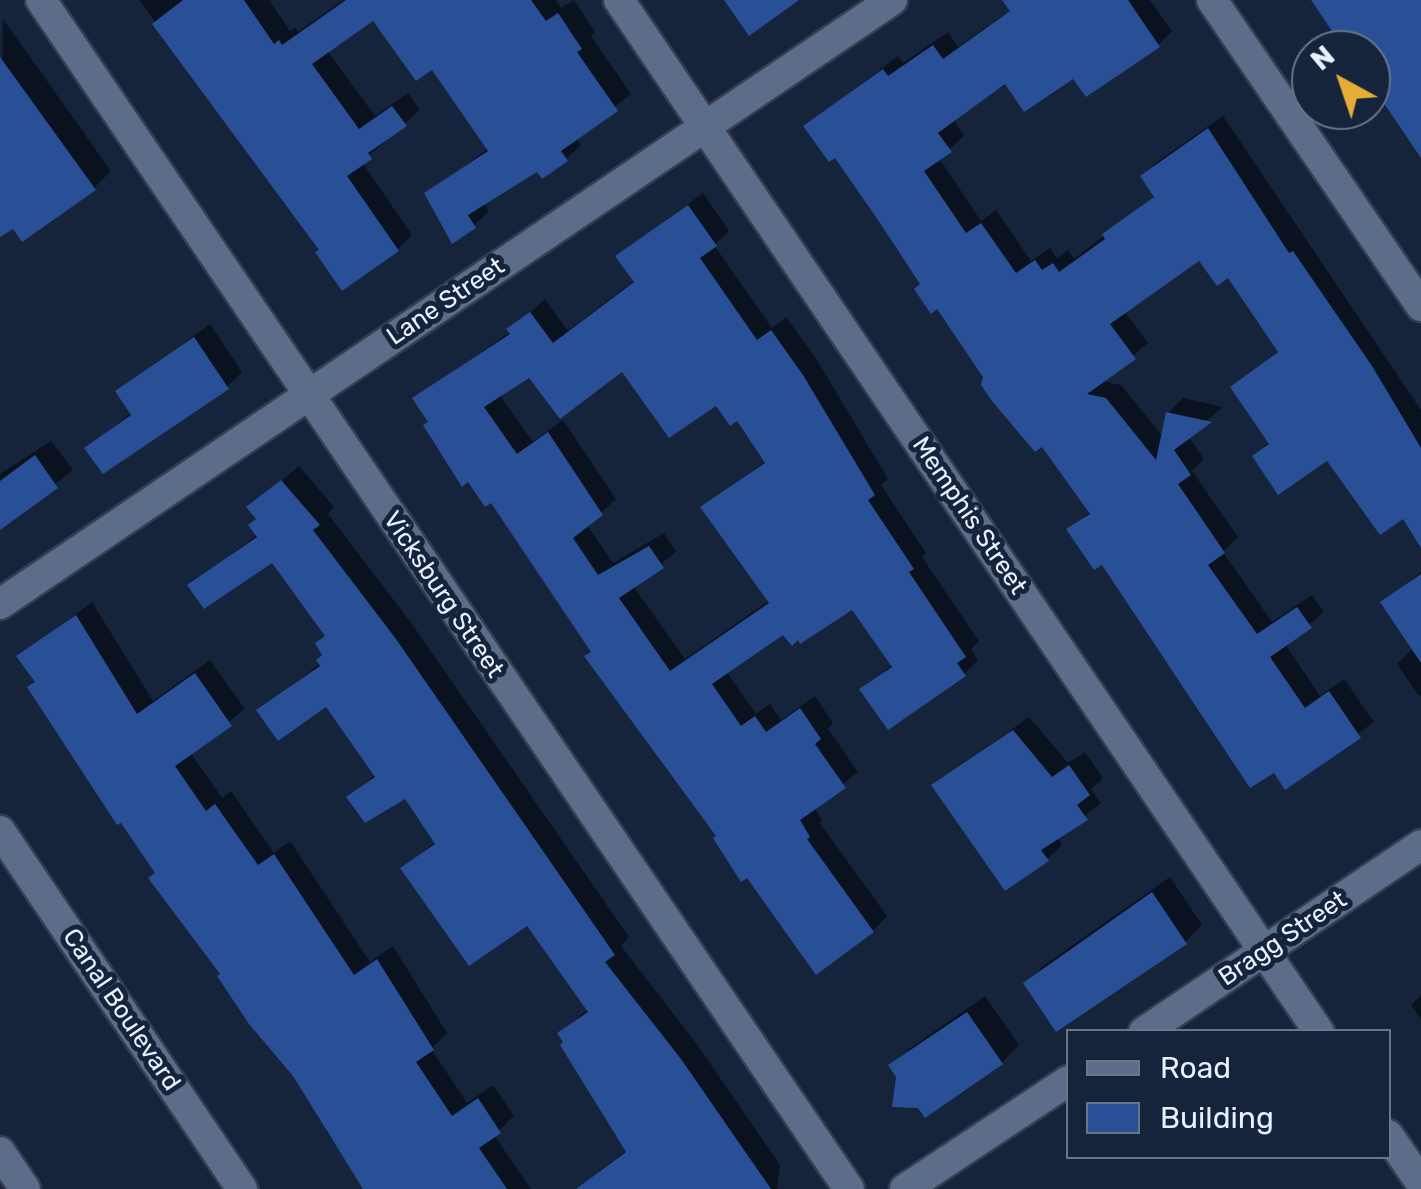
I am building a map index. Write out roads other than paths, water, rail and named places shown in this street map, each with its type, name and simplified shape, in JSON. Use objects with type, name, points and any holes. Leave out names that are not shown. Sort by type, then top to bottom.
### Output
[{"type":"street","name":"Vicksburg Street","points":[[41,0],[849,1189]]},
{"type":"street","name":"Memphis Street","points":[[619,0],[1317,1029]]},
{"type":"street","name":"Lane Street","points":[[0,604],[892,0]]},
{"type":"street","points":[[1212,0],[1421,306]]},
{"type":"street","name":"Canal Boulevard","points":[[0,831],[242,1189]]},
{"type":"street","name":"Bragg Street","points":[[1149,1029],[1421,846]]},
{"type":"street","points":[[905,1189],[1066,1082]]},
{"type":"street","points":[[1391,1138],[1421,1183]]},
{"type":"street","points":[[0,1152],[25,1189]]}]
